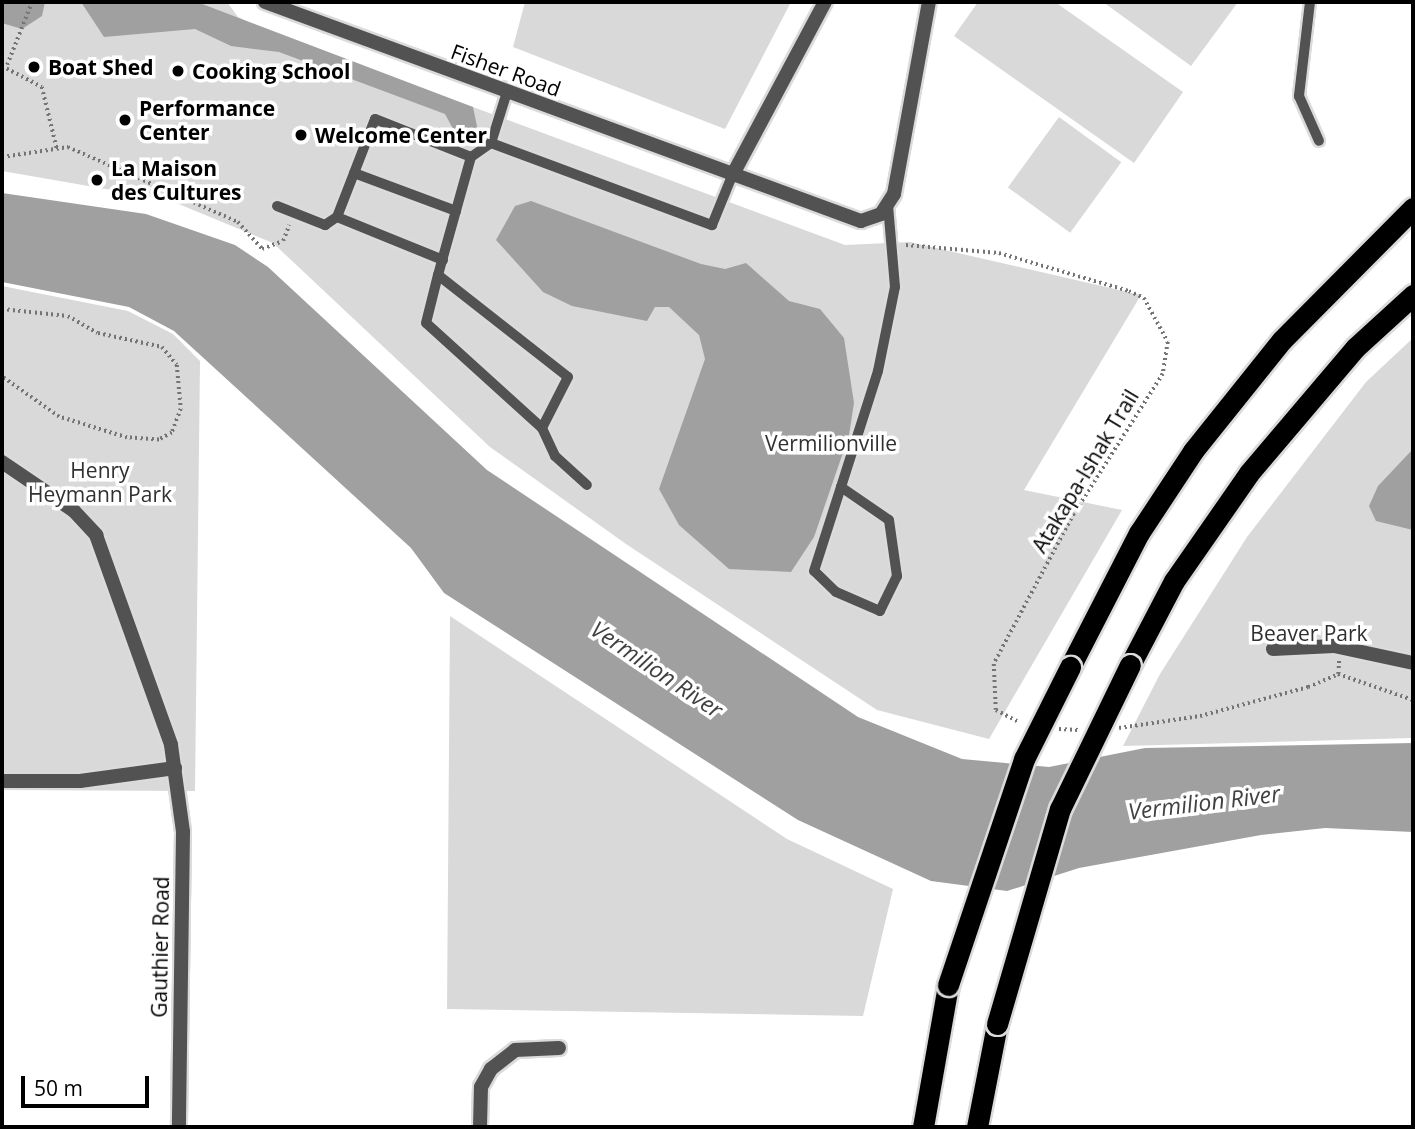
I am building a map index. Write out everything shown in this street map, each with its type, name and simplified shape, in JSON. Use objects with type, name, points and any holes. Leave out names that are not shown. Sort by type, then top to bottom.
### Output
[{"type":"highway","points":[[923,1127],[948,985],[1024,759],[1139,533],[1193,452],[1282,340],[1413,208]]},
{"type":"highway","points":[[977,1127],[997,1024],[1060,809],[1130,665],[1174,582],[1249,473],[1355,348],[1413,295]]},
{"type":"street","name":"Fisher Road","points":[[265,2],[850,220],[871,219],[888,206]]},
{"type":"street","points":[[732,176],[825,2]]},
{"type":"street","points":[[888,206],[929,2]]},
{"type":"street","name":"Gauthier Road","points":[[2,462],[74,510],[96,535],[157,695],[175,768],[183,832],[178,1127]]},
{"type":"street","points":[[1273,649],[1342,648],[1413,663]]},
{"type":"street","points":[[2,781],[79,781],[175,768]]},
{"type":"street","points":[[480,1127],[481,1087],[491,1069],[515,1050],[559,1048]]},
{"type":"lane","points":[[1310,2],[1299,96],[1320,141]]},
{"type":"lane","points":[[507,92],[491,143],[471,157],[426,323],[542,428],[555,456],[587,485]]},
{"type":"lane","points":[[277,206],[325,225],[337,218],[375,119],[471,157]]},
{"type":"lane","points":[[491,143],[712,225],[732,176]]},
{"type":"lane","points":[[354,173],[456,211]]},
{"type":"lane","points":[[841,487],[889,520],[897,576],[880,611],[836,592],[814,571],[841,487],[892,299],[888,206]]},
{"type":"lane","points":[[337,218],[443,260]]},
{"type":"lane","points":[[439,275],[568,377],[542,428]]},
{"type":"path","points":[[31,4],[4,66],[22,81],[42,87],[57,149]]},
{"type":"path","points":[[2,157],[57,149],[77,151],[237,222],[261,249],[283,241],[294,214]]},
{"type":"path","name":"Atakapa-Ishak Trail","points":[[891,241],[928,250],[999,253],[1129,291],[1144,298],[1168,342],[1163,374],[1074,514],[994,664],[996,709],[1023,724]]},
{"type":"path","points":[[2,309],[68,316],[98,333],[162,347],[177,365],[181,409],[172,433],[159,440],[127,438],[59,418],[2,377]]},
{"type":"path","points":[[1338,674],[1342,648]]},
{"type":"path","points":[[1109,729],[1200,716],[1338,674],[1413,700]]},
{"type":"path","points":[[1048,727],[1085,730]]},
{"type":"green space","name":"Vermilionville","points":[[2,2],[227,2],[238,17],[349,78],[473,107],[845,245],[910,242],[1141,295],[1024,490],[1122,510],[989,739],[877,710],[626,544],[490,447],[273,243],[169,200],[2,171]]},
{"type":"green space","points":[[525,2],[791,2],[725,129],[513,47]]},
{"type":"green space","points":[[978,2],[1055,2],[1183,92],[1134,163],[954,36]]},
{"type":"green space","points":[[1103,2],[1238,2],[1191,66]]},
{"type":"green space","points":[[1059,117],[1121,162],[1070,233],[1008,187]]},
{"type":"green space","name":"Henry Heymann Park","points":[[2,286],[128,311],[173,334],[200,361],[195,791],[2,790]]},
{"type":"green space","name":"Beaver Park","points":[[1413,338],[1413,738],[1123,746],[1160,674],[1247,537],[1366,382]]},
{"type":"green space","points":[[450,616],[787,839],[893,889],[863,1016],[447,1009]]},
{"type":"water","points":[[2,2],[45,2],[42,16],[22,29],[2,23]]},
{"type":"water","points":[[81,2],[197,2],[473,107],[478,131],[459,140],[445,114],[279,52],[231,46],[195,29],[104,37]]},
{"type":"water","name":"Vermilion River","points":[[2,193],[146,214],[235,245],[268,267],[487,470],[858,717],[962,759],[1049,767],[1145,748],[1413,743],[1413,832],[1325,828],[1261,835],[1079,868],[1007,891],[931,881],[798,820],[444,593],[411,548],[174,331],[129,307],[2,282]]},
{"type":"water","points":[[531,201],[701,264],[725,269],[746,263],[789,301],[820,309],[844,338],[854,403],[849,435],[814,537],[791,572],[729,569],[679,525],[659,489],[705,359],[699,335],[669,307],[655,307],[647,321],[572,306],[543,292],[496,240],[515,206]]},
{"type":"water","points":[[1413,449],[1413,530],[1376,521],[1369,506],[1378,486]]},
{"type":"place","name":"Boat Shed","points":[[34,67]]},
{"type":"place","name":"Cooking School","points":[[178,71]]},
{"type":"place","name":"Performance Center","points":[[125,120]]},
{"type":"place","name":"Welcome Center","points":[[301,135]]},
{"type":"place","name":"La Maison des Cultures","points":[[97,180]]}]
